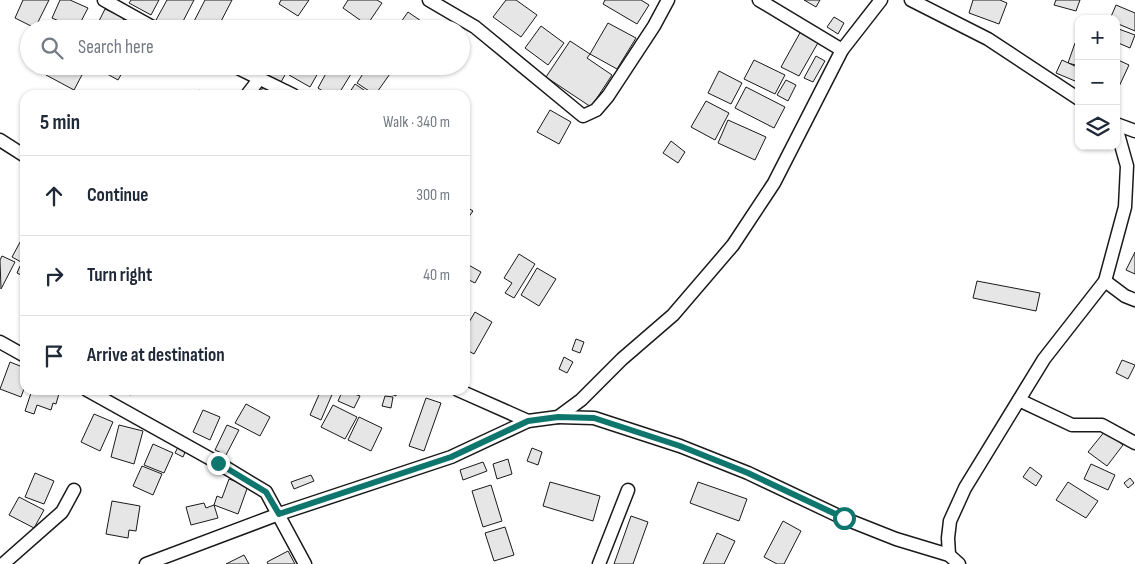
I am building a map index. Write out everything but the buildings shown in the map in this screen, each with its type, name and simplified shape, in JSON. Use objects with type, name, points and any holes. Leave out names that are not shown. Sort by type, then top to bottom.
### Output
[{"type":"street","points":[[104,0],[140,20]]},
{"type":"street","points":[[429,0],[463,20]]},
{"type":"street","points":[[470,24],[583,116],[596,110],[608,96],[654,26],[668,0]]},
{"type":"street","points":[[759,0],[842,50]]},
{"type":"street","points":[[558,417],[580,400],[622,359],[673,315],[733,245],[774,183],[842,50],[881,0]]},
{"type":"street","points":[[911,0],[988,38],[1075,96]]},
{"type":"street","points":[[254,75],[283,90]]},
{"type":"street","points":[[251,90],[260,78]]},
{"type":"street","points":[[1120,126],[1135,131]]},
{"type":"street","points":[[0,140],[20,153]]},
{"type":"street","points":[[954,560],[948,538],[950,522],[964,488],[1044,358],[1105,281],[1125,207],[1127,166],[1120,140]]},
{"type":"street","points":[[1105,281],[1125,296],[1135,300]]},
{"type":"street","points":[[0,342],[20,353]]},
{"type":"street","points":[[96,395],[266,492],[305,564]]},
{"type":"street","points":[[469,395],[528,421]]},
{"type":"street","points":[[1019,400],[1072,425],[1102,425],[1135,443]]},
{"type":"street","points":[[146,564],[279,514],[451,457],[528,421],[558,417],[594,418],[680,446],[748,473],[844,518],[954,560]]},
{"type":"street","points":[[3,564],[62,512],[74,490]]},
{"type":"street","points":[[599,564],[628,490]]},
{"type":"route","points":[[218,463],[266,492],[279,514],[451,457],[528,421],[558,417],[594,418],[680,446],[748,473],[844,518]]}]
